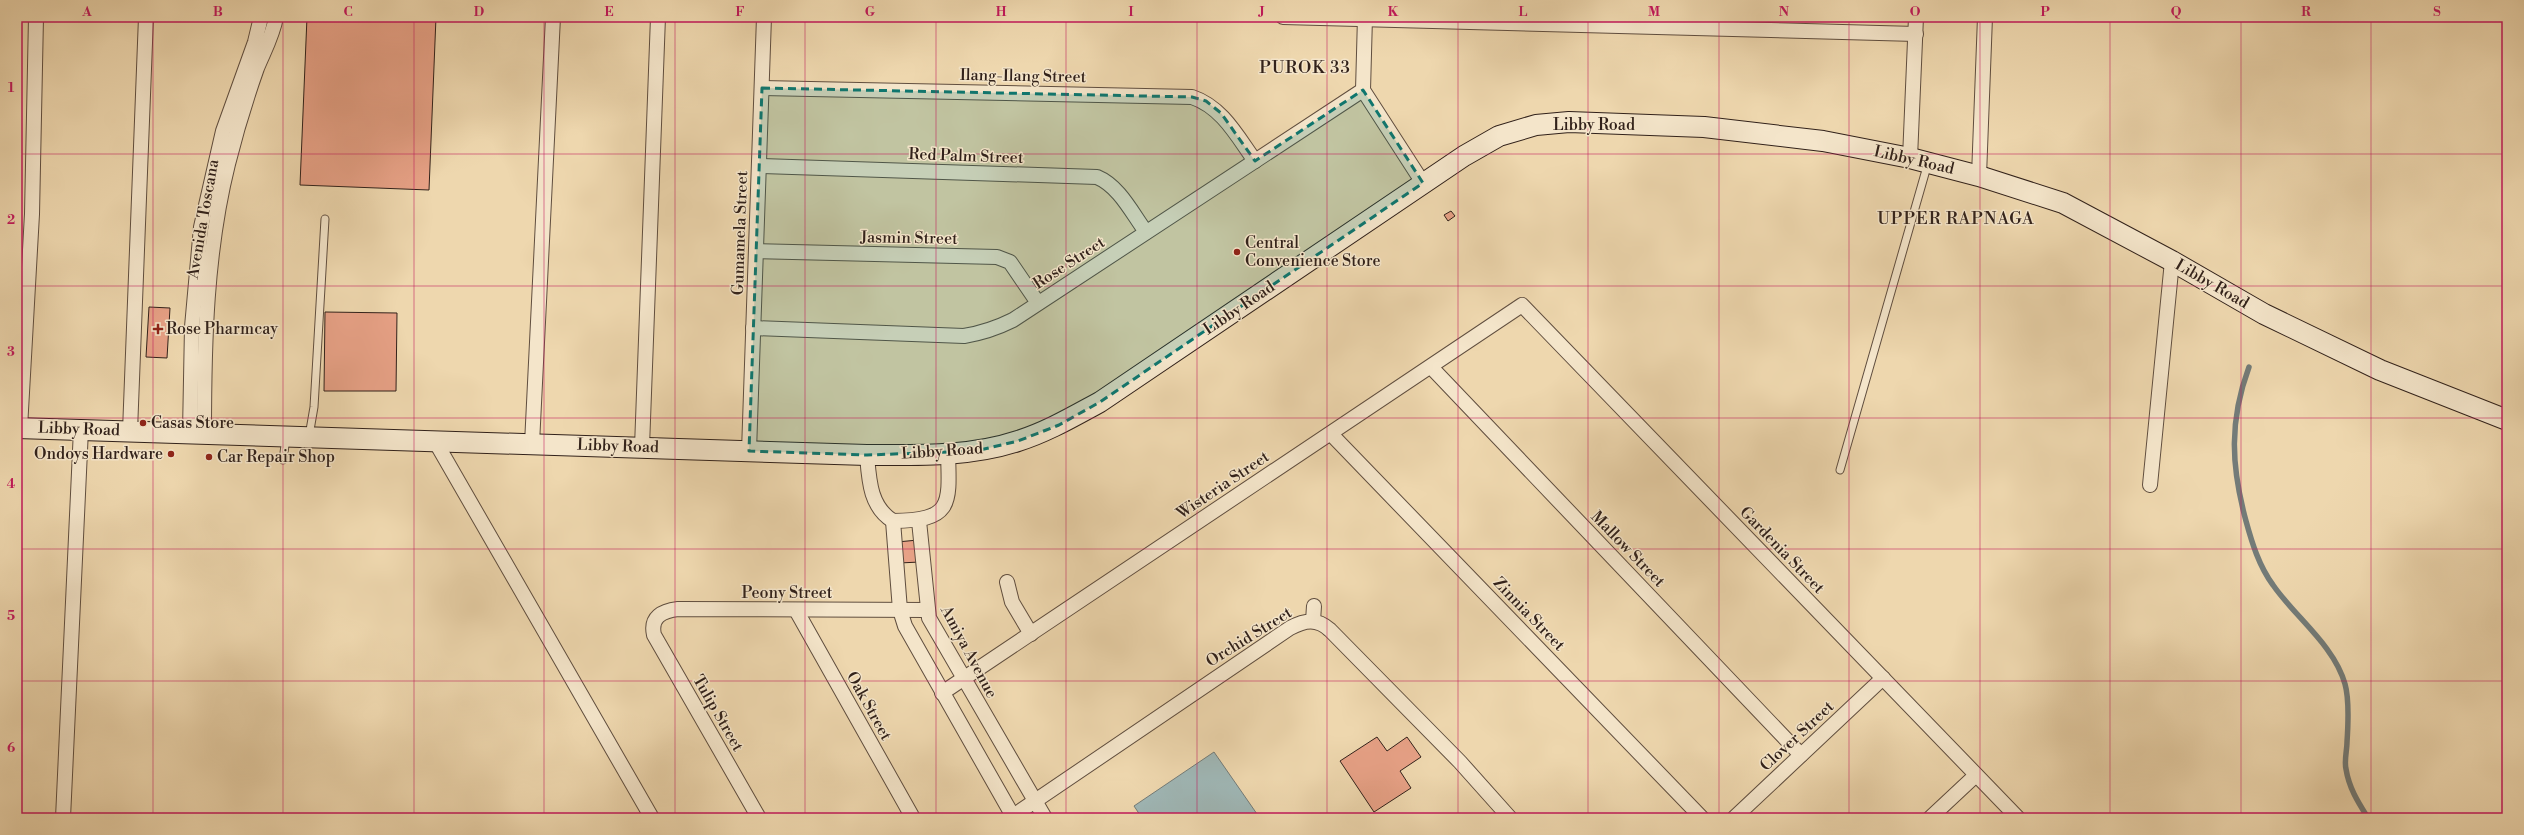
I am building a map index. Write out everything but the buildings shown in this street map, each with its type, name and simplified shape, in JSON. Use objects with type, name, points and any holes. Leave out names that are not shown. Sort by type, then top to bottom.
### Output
[{"type":"main road","name":"Libby Road","points":[[18,428],[197,432],[867,455],[948,454],[976,451],[1018,442],[1059,425],[1100,402],[1422,182],[1499,136],[1536,125],[1569,122],[1704,127],[1823,141],[1919,160],[1979,176],[2063,203],[2172,261],[2264,314],[2380,370],[2507,420]]},
{"type":"street","points":[[18,428],[32,214],[36,17]]},
{"type":"street","points":[[130,430],[146,17]]},
{"type":"street","name":"Avenida Toscana","points":[[197,432],[198,394],[215,239],[228,164],[252,67],[262,17]]},
{"type":"street","name":"Avenida Toscana","points":[[198,394],[192,327],[200,239],[207,195],[223,131],[276,17]]},
{"type":"street","points":[[532,444],[553,17]]},
{"type":"street","points":[[642,447],[658,17]]},
{"type":"street","name":"Gumamela Street","points":[[749,451],[764,17]]},
{"type":"street","points":[[1283,17],[1467,20],[1916,34]]},
{"type":"street","points":[[1916,17],[1919,160]]},
{"type":"street","points":[[1979,176],[1985,17]]},
{"type":"street","points":[[1365,19],[1363,90],[1422,182]]},
{"type":"street","name":"Ilang-Ilang Street","points":[[762,88],[1192,97],[1206,101],[1220,113],[1254,161]]},
{"type":"street","name":"Rose Street","points":[[753,328],[964,336],[982,333],[998,327],[1038,303],[1363,90]]},
{"type":"street","name":"Red Palm Street","points":[[759,166],[1097,177],[1107,181],[1117,191],[1146,232]]},
{"type":"street","points":[[200,239],[215,239]]},
{"type":"street","name":"Jasmin Street","points":[[756,251],[997,257],[1010,262],[1038,303]]},
{"type":"street","points":[[2150,485],[2172,261]]},
{"type":"street","name":"Wisteria Street","points":[[942,693],[1522,305]]},
{"type":"street","name":"Gardenia Street","points":[[1522,305],[2018,818]]},
{"type":"street","name":"Mallow Street","points":[[1430,367],[1801,755]]},
{"type":"street","points":[[63,818],[81,429]]},
{"type":"street","name":"Zinnia Street","points":[[1331,434],[1702,818]]},
{"type":"street","points":[[435,441],[652,818]]},
{"type":"street","points":[[867,455],[869,480],[873,496],[881,511],[893,521],[919,521],[938,513],[948,497],[948,454]]},
{"type":"street","points":[[893,521],[900,610],[908,633],[1014,817]]},
{"type":"street","name":"Amiya Avenue","points":[[919,521],[927,610],[932,626],[1045,818]]},
{"type":"street","points":[[1007,582],[1012,602],[1031,634]]},
{"type":"street","points":[[1313,621],[1314,606]]},
{"type":"street","name":"Peony Street","points":[[653,623],[662,613],[678,609],[927,610]]},
{"type":"street","name":"Oak Street","points":[[796,610],[913,818]]},
{"type":"street","name":"Orchid Street","points":[[1014,817],[1034,801],[1290,628],[1305,621],[1313,621],[1330,630],[1460,762],[1510,818]]},
{"type":"street","name":"Tulip Street","points":[[653,623],[654,635],[657,641],[759,818]]},
{"type":"street","name":"Clover Street","points":[[1734,818],[1883,678]]},
{"type":"street","points":[[1930,818],[1976,775]]},
{"type":"lane","points":[[1840,470],[1919,160]]},
{"type":"lane","points":[[309,437],[314,407],[325,219]]},
{"type":"lane","points":[[283,460],[286,436]]},
{"type":"highlighted area","points":[[762,88],[1192,97],[1206,101],[1221,113],[1255,161],[1363,90],[1423,183],[1100,402],[1059,425],[1018,441],[976,451],[867,455],[749,451]]},
{"type":"water","points":[[1214,752],[1257,814],[1251,818],[1142,818],[1134,806]]},
{"type":"waterway","points":[[2249,367],[2238,406],[2234,444],[2237,481],[2246,521],[2256,554],[2268,578],[2282,597],[2323,644],[2340,670],[2345,684],[2348,705],[2348,729],[2345,763],[2347,776],[2357,800],[2368,818]]},
{"type":"place","name":"Central Convenience Store","points":[[1237,252]]},
{"type":"place","name":"Rose Pharmcay","points":[[158,329]]},
{"type":"place","name":"Casas Store","points":[[143,423]]},
{"type":"place","name":"Ondoys Hardware","points":[[171,454]]},
{"type":"place","name":"Car Repair Shop","points":[[209,457]]},
{"type":"district","name":"PUROK 33","points":[[1305,68]]},
{"type":"district","name":"UPPER RAPNAGA","points":[[1956,219]]}]
